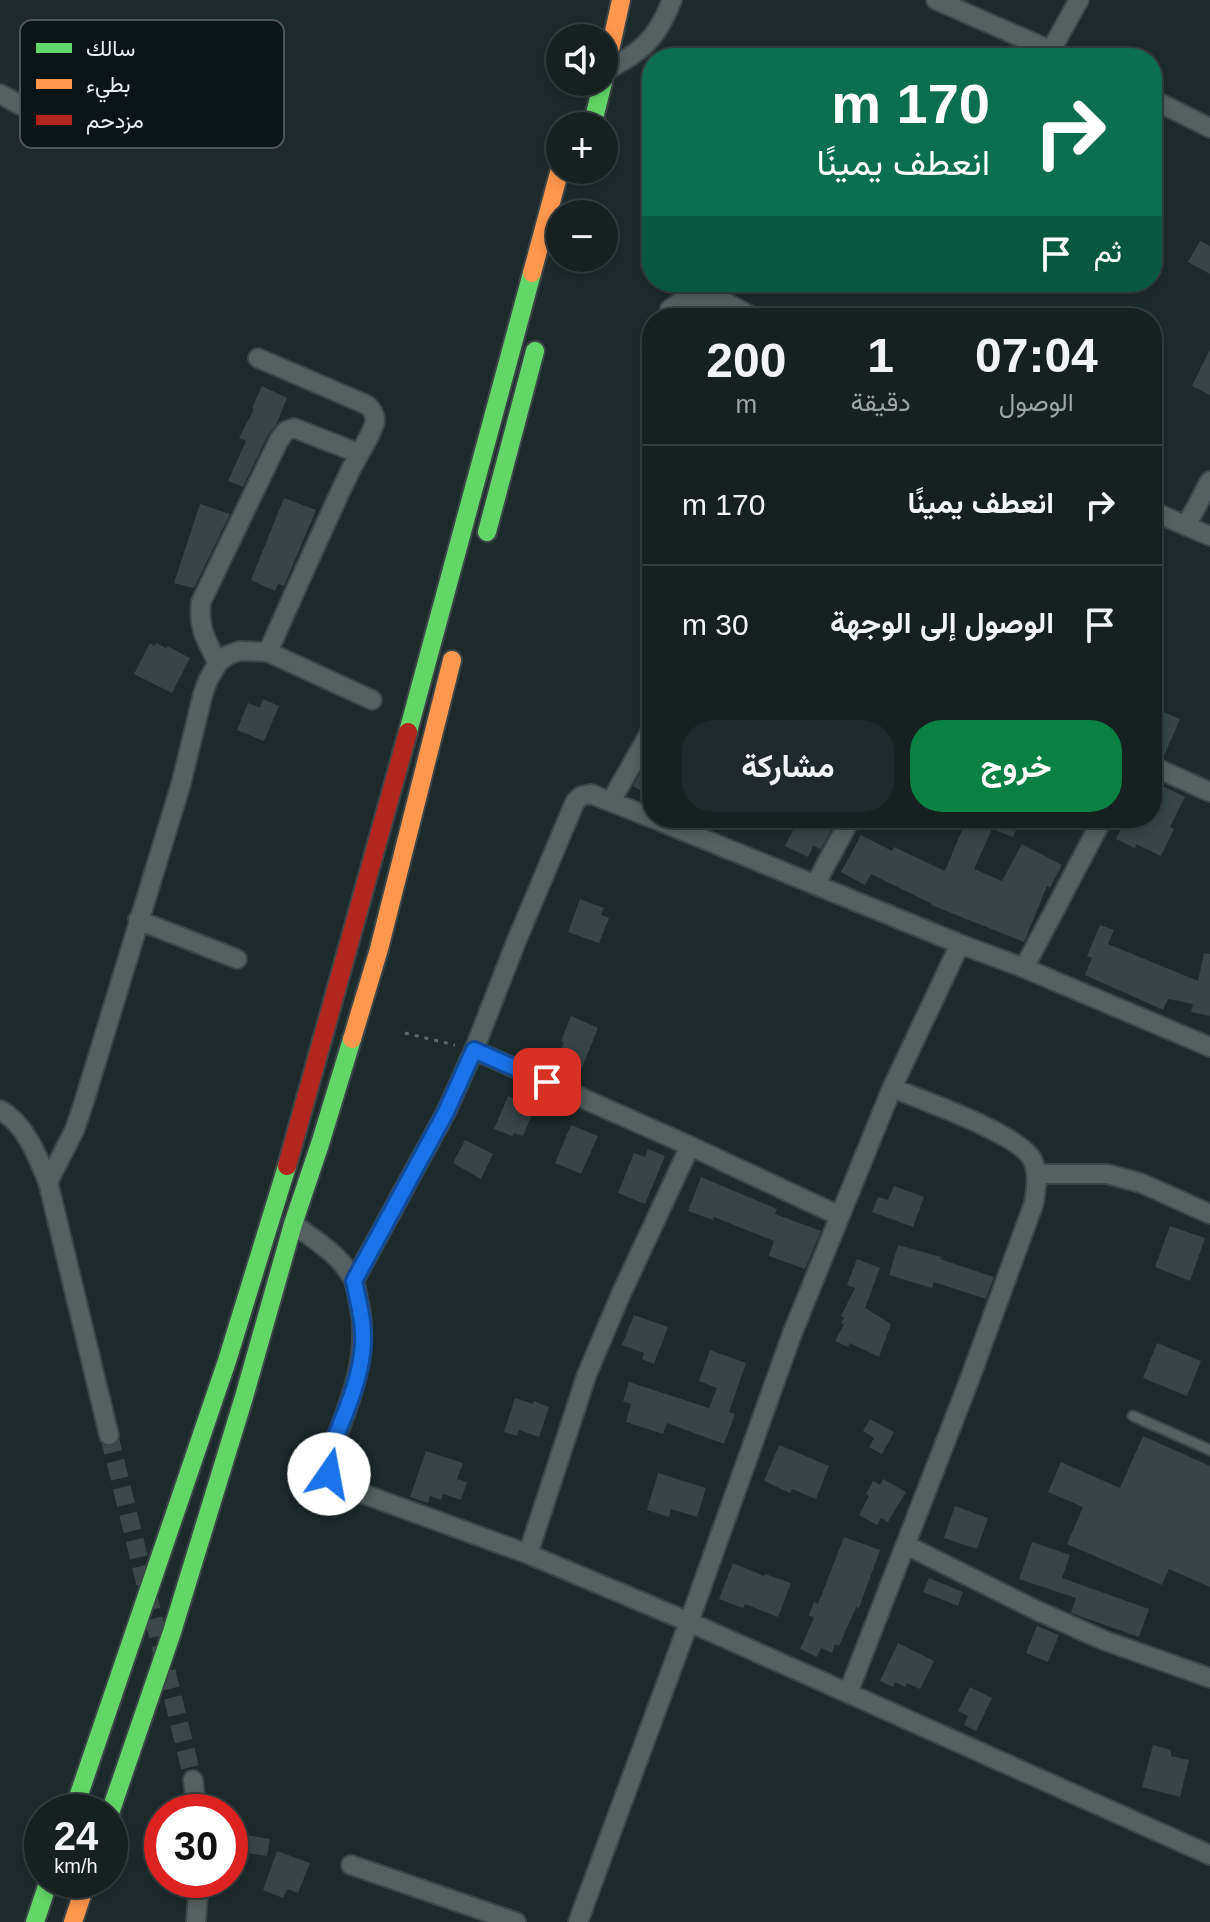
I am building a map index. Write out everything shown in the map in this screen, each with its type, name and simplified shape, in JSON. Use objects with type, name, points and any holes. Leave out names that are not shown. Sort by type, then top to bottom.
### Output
[{"type":"highway","points":[[616,24],[621,0]]},
{"type":"highway","points":[[79,1794],[227,1361],[285,1172],[432,647],[556,184]]},
{"type":"highway","points":[[484,543],[541,326]]},
{"type":"highway","points":[[117,1794],[172,1632],[293,1224],[379,949],[455,649]]},
{"type":"highway","points":[[35,1922],[43,1898]]},
{"type":"highway","points":[[73,1922],[82,1898]]},
{"type":"highway","points":[[80,1922],[85,1898]]},
{"type":"street","points":[[618,66],[650,41],[672,0]]},
{"type":"street","points":[[936,0],[1045,48]]},
{"type":"street","points":[[1061,48],[1079,0]]},
{"type":"street","points":[[0,94],[20,105]]},
{"type":"street","points":[[1162,104],[1210,128]]},
{"type":"street","points":[[672,308],[686,299],[705,297],[735,308]]},
{"type":"street","points":[[258,358],[371,408],[375,419],[268,652]]},
{"type":"street","points":[[218,663],[201,627],[201,602],[279,440],[286,431],[294,428],[358,453]]},
{"type":"street","points":[[1186,526],[1210,481]]},
{"type":"street","points":[[1162,515],[1210,536]]},
{"type":"street","points":[[48,1182],[75,1129],[181,784],[203,694],[218,663],[239,651],[268,652],[372,700]]},
{"type":"street","points":[[611,801],[642,747]]},
{"type":"street","points":[[1162,770],[1210,792]]},
{"type":"street","points":[[354,1281],[446,1112],[575,802],[586,794],[642,814]]},
{"type":"street","points":[[676,828],[1024,968],[1210,1047]]},
{"type":"street","points":[[815,885],[846,828]]},
{"type":"street","points":[[1024,968],[1098,828]]},
{"type":"street","points":[[138,920],[237,959]]},
{"type":"street","points":[[578,1922],[689,1622],[767,1399],[892,1088],[960,944]]},
{"type":"street","points":[[474,1050],[840,1216]]},
{"type":"street","points":[[848,1693],[1034,1203],[1037,1188],[1033,1160],[1013,1140],[892,1088]]},
{"type":"street","points":[[0,1110],[8,1114],[25,1135],[48,1182],[109,1435]]},
{"type":"street","points":[[528,1554],[587,1374],[690,1146]]},
{"type":"street","points":[[1036,1174],[1107,1174],[1141,1183],[1210,1214]]},
{"type":"street","points":[[293,1224],[322,1245],[342,1265],[354,1281],[362,1315],[362,1354],[351,1399],[328,1460],[331,1479],[340,1486],[528,1554],[689,1622],[1210,1855]]},
{"type":"street","points":[[906,1545],[1103,1640],[1210,1678]]},
{"type":"street","points":[[193,1780],[195,1794]]},
{"type":"street","points":[[351,1865],[516,1922]]},
{"type":"street","points":[[196,1922],[198,1898]]},
{"type":"lane","points":[[1133,1416],[1210,1450]]},
{"type":"path","points":[[405,1033],[474,1050]]},
{"type":"building","points":[[1200,241],[1210,246],[1210,274],[1188,262]]},
{"type":"building","points":[[1210,349],[1210,395],[1192,386]]},
{"type":"building","points":[[262,386],[287,398],[243,487],[228,481],[246,441],[239,438]]},
{"type":"building","points":[[284,498],[316,510],[284,586],[278,584],[275,591],[251,580]]},
{"type":"building","points":[[200,504],[230,514],[194,588],[174,583]]},
{"type":"building","points":[[150,643],[167,646],[190,658],[172,693],[134,674]]},
{"type":"building","points":[[263,699],[279,706],[264,741],[237,730],[248,703],[260,708]]},
{"type":"building","points":[[1162,711],[1180,719],[1162,758]]},
{"type":"building","points":[[642,770],[642,791],[633,786]]},
{"type":"building","points":[[1162,786],[1185,797],[1170,827],[1174,829],[1161,856],[1116,839],[1121,828],[1162,828]]},
{"type":"building","points":[[794,828],[832,828],[821,849],[813,846],[808,857],[785,846]]},
{"type":"building","points":[[963,828],[1017,828],[1013,837],[992,829],[974,869],[1002,881],[1022,844],[1062,865],[1050,888],[1047,886],[1024,942],[931,905],[871,874],[865,885],[841,872],[861,835],[892,851],[894,847],[945,871]]},
{"type":"building","points":[[580,899],[604,908],[601,915],[609,918],[599,943],[568,932]]},
{"type":"building","points":[[1100,925],[1114,930],[1108,944],[1198,981],[1204,953],[1210,954],[1210,1016],[1191,1012],[1193,1004],[1168,999],[1163,1010],[1085,975],[1092,958],[1087,956]]},
{"type":"building","points":[[571,1016],[598,1028],[577,1080],[552,1070]]},
{"type":"building","points":[[508,1096],[535,1107],[523,1136],[514,1133],[512,1136],[494,1129]]},
{"type":"building","points":[[571,1125],[598,1136],[581,1174],[555,1163]]},
{"type":"building","points":[[465,1140],[493,1154],[481,1179],[453,1163]]},
{"type":"building","points":[[648,1149],[665,1156],[645,1204],[618,1193],[634,1153],[645,1157]]},
{"type":"building","points":[[701,1177],[777,1209],[775,1214],[821,1231],[805,1269],[769,1256],[774,1241],[714,1217],[713,1220],[688,1211]]},
{"type":"building","points":[[894,1186],[924,1197],[913,1227],[872,1212],[878,1197],[888,1200]]},
{"type":"building","points":[[1170,1226],[1205,1238],[1190,1281],[1155,1267]]},
{"type":"building","points":[[898,1245],[994,1277],[986,1299],[934,1282],[932,1288],[889,1275]]},
{"type":"building","points":[[857,1259],[880,1268],[865,1308],[891,1324],[879,1357],[850,1343],[848,1347],[835,1341],[844,1324],[841,1323],[844,1318],[841,1316],[855,1288],[847,1285]]},
{"type":"building","points":[[634,1315],[668,1327],[654,1364],[642,1359],[644,1353],[622,1345]]},
{"type":"building","points":[[1157,1343],[1201,1361],[1187,1396],[1143,1378]]},
{"type":"building","points":[[710,1350],[746,1363],[729,1412],[735,1414],[724,1444],[667,1423],[663,1434],[626,1422],[631,1404],[623,1401],[629,1382],[709,1408],[717,1388],[699,1381]]},
{"type":"building","points":[[515,1398],[549,1407],[539,1437],[519,1430],[517,1436],[504,1432]]},
{"type":"building","points":[[870,1419],[894,1432],[882,1454],[869,1447],[874,1438],[863,1431]]},
{"type":"building","points":[[1143,1436],[1210,1466],[1210,1587],[1169,1569],[1162,1585],[1067,1544],[1083,1507],[1048,1492],[1061,1462],[1120,1488]]},
{"type":"building","points":[[779,1445],[829,1466],[816,1499],[792,1489],[790,1493],[764,1481]]},
{"type":"building","points":[[426,1451],[463,1463],[457,1479],[467,1482],[461,1500],[443,1494],[441,1500],[430,1496],[428,1503],[410,1497]]},
{"type":"building","points":[[658,1473],[706,1488],[697,1517],[671,1509],[669,1517],[647,1510]]},
{"type":"building","points":[[883,1479],[906,1492],[888,1522],[881,1518],[877,1525],[859,1515],[873,1481],[880,1485]]},
{"type":"building","points":[[955,1506],[988,1518],[977,1549],[944,1538]]},
{"type":"building","points":[[844,1537],[880,1550],[859,1608],[856,1607],[839,1646],[835,1644],[832,1653],[821,1648],[817,1657],[800,1649],[814,1618],[809,1615],[814,1602],[818,1604]]},
{"type":"building","points":[[1032,1542],[1070,1555],[1062,1578],[1149,1609],[1139,1637],[1071,1613],[1076,1598],[1019,1579]]},
{"type":"building","points":[[733,1563],[791,1583],[778,1617],[745,1604],[743,1608],[719,1599]]},
{"type":"building","points":[[929,1578],[963,1592],[958,1606],[923,1592]]},
{"type":"building","points":[[1037,1626],[1059,1635],[1048,1662],[1026,1653]]},
{"type":"building","points":[[898,1643],[934,1661],[920,1689],[895,1682],[893,1687],[880,1681]]},
{"type":"building","points":[[970,1687],[992,1698],[976,1731],[964,1725],[968,1716],[958,1711]]},
{"type":"building","points":[[1153,1745],[1171,1750],[1171,1756],[1189,1760],[1180,1797],[1142,1787]]},
{"type":"building","points":[[248,1835],[270,1839],[267,1856],[248,1853]]},
{"type":"building","points":[[277,1851],[310,1863],[298,1893],[287,1889],[283,1898],[263,1890]]},
{"type":"tunnel","points":[[109,1435],[193,1780]]},
{"type":"traffic: fast","points":[[596,112],[600,96]]},
{"type":"traffic: fast","points":[[408,732],[532,273]]},
{"type":"traffic: fast","points":[[487,532],[535,351]]},
{"type":"traffic: fast","points":[[117,1794],[172,1632],[293,1224],[352,1039]]},
{"type":"traffic: fast","points":[[79,1794],[227,1361],[287,1166]]},
{"type":"traffic: fast","points":[[35,1922],[43,1898]]},
{"type":"traffic: slow","points":[[616,24],[621,0]]},
{"type":"traffic: slow","points":[[532,273],[556,184]]},
{"type":"traffic: slow","points":[[352,1039],[379,949],[452,660]]},
{"type":"traffic: slow","points":[[73,1922],[81,1898]]},
{"type":"traffic: jam","points":[[287,1166],[408,732]]},
{"type":"route","points":[[329,1474],[328,1460],[351,1399],[362,1354],[362,1315],[354,1281],[446,1112],[474,1050],[547,1082]]}]
